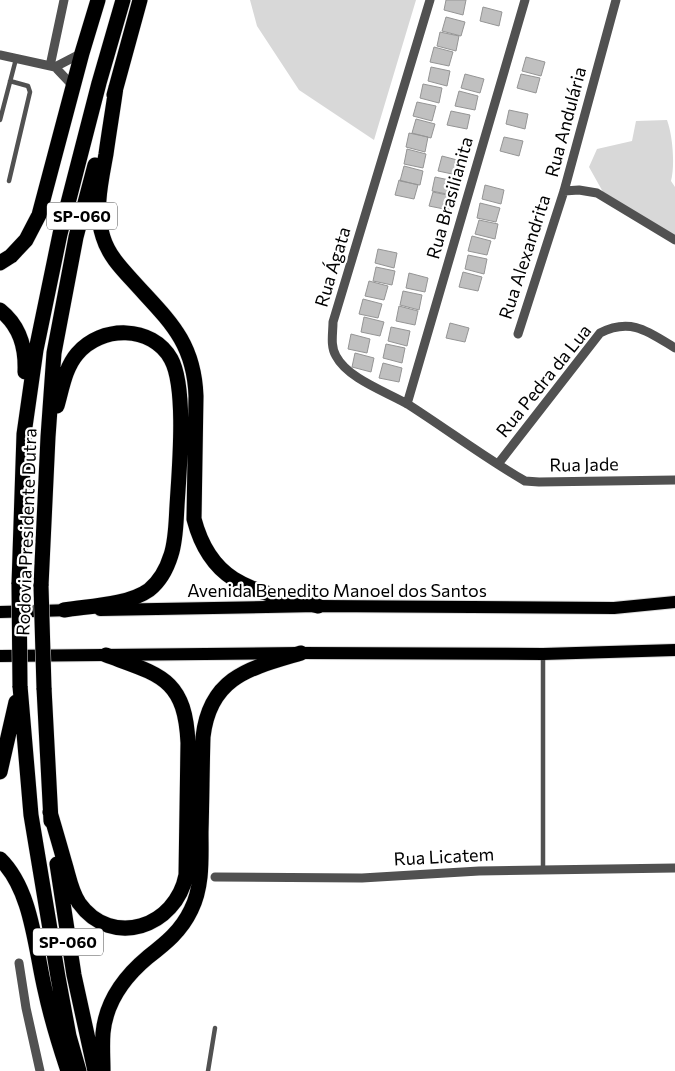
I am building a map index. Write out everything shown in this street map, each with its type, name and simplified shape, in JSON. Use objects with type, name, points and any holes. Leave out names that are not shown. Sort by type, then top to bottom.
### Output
[{"type":"highway","points":[[0,263],[19,248],[36,223],[98,0]]},
{"type":"highway","name":"Rodovia Presidente Dutra","points":[[79,1071],[69,1036],[31,815],[20,686],[19,584],[24,434],[36,350],[60,234],[99,83],[123,0]]},
{"type":"highway","name":"Rodovia Presidente Dutra","points":[[95,1071],[74,975],[50,812],[41,586],[54,352],[76,237],[140,0]]},
{"type":"highway","points":[[116,87],[99,196],[98,212],[100,227],[112,257],[175,328],[191,360],[196,396],[194,519],[199,538],[214,562],[223,572],[241,584],[253,590],[318,606]]},
{"type":"highway","points":[[0,310],[14,325],[22,340],[26,358],[24,434]]},
{"type":"highway","points":[[48,437],[67,370],[76,355],[88,343],[104,335],[130,333],[146,337],[154,342],[172,360],[179,390],[180,461],[172,555],[162,575],[148,590],[126,600],[64,610]]},
{"type":"highway","points":[[103,1071],[104,1022],[117,990],[130,973],[169,942],[191,911],[197,894],[200,868],[202,737],[210,706],[222,689],[238,675],[257,666],[301,653]]},
{"type":"highway","points":[[50,812],[71,886],[79,902],[91,915],[107,924],[124,928],[133,927],[150,923],[166,913],[178,900],[186,875],[187,721],[181,702],[172,688],[163,679],[154,673],[106,656]]},
{"type":"highway","points":[[0,772],[20,686]]},
{"type":"highway","points":[[0,859],[15,877],[24,898],[52,1017],[68,1071]]},
{"type":"main road","name":"Avenida Benedito Manoel dos Santos","points":[[0,612],[318,606],[614,608],[675,602]]},
{"type":"main road","points":[[0,656],[301,653],[543,654],[675,650]]},
{"type":"street","points":[[52,66],[64,0]]},
{"type":"street","name":"Rua Ágata","points":[[430,0],[333,322],[332,344],[336,356],[356,376],[407,404],[498,464]]},
{"type":"street","name":"Rua Brasilianita","points":[[407,404],[524,0]]},
{"type":"street","name":"Rua Andulária","points":[[616,0],[564,191],[579,190],[597,193],[675,240]]},
{"type":"street","points":[[52,66],[82,53]]},
{"type":"street","points":[[0,55],[52,66],[73,86]]},
{"type":"street","name":"Rua Alexandrita","points":[[518,334],[564,191]]},
{"type":"street","name":"Rua Pedra da Lua","points":[[498,464],[600,333],[621,326],[637,326],[675,348]]},
{"type":"street","name":"Rua Jade","points":[[498,464],[525,481],[675,480]]},
{"type":"street","name":"Rua Licatem","points":[[215,877],[362,878],[479,871],[675,868]]},
{"type":"street","points":[[19,963],[26,1008],[40,1071]]},
{"type":"lane","points":[[0,120],[16,58]]},
{"type":"lane","points":[[9,181],[30,92],[28,86],[10,81]]},
{"type":"lane","points":[[543,654],[544,870]]},
{"type":"lane","points":[[208,1071],[215,1028]]},
{"type":"shaded area","points":[[250,0],[416,0],[374,140],[299,90],[257,26]]},
{"type":"shaded area","points":[[667,120],[673,151],[671,181],[675,187],[675,236],[603,192],[589,167],[597,149],[632,141],[636,121]]},
{"type":"building","points":[[446,0],[466,0],[463,15],[444,10]]},
{"type":"building","points":[[483,7],[502,12],[499,26],[480,21]]},
{"type":"building","points":[[446,17],[465,22],[461,36],[442,31]]},
{"type":"building","points":[[440,32],[459,36],[456,51],[437,46]]},
{"type":"building","points":[[434,47],[453,52],[449,66],[430,62]]},
{"type":"building","points":[[526,57],[545,62],[541,76],[522,71]]},
{"type":"building","points":[[431,67],[450,71],[447,86],[428,81]]},
{"type":"building","points":[[465,74],[484,79],[480,93],[461,88]]},
{"type":"building","points":[[521,74],[540,78],[536,93],[517,88]]},
{"type":"building","points":[[423,84],[442,88],[439,103],[420,98]]},
{"type":"building","points":[[459,91],[478,96],[475,110],[455,106]]},
{"type":"building","points":[[417,102],[436,106],[432,121],[413,116]]},
{"type":"building","points":[[509,110],[528,114],[525,129],[506,124]]},
{"type":"building","points":[[451,111],[470,115],[467,129],[447,125]]},
{"type":"building","points":[[416,119],[435,124],[431,138],[412,133]]},
{"type":"building","points":[[409,133],[428,137],[425,152],[406,147]]},
{"type":"building","points":[[504,137],[523,141],[519,156],[500,151]]},
{"type":"building","points":[[407,149],[426,154],[423,168],[404,164]]},
{"type":"building","points":[[442,156],[461,161],[457,175],[438,171]]},
{"type":"building","points":[[404,166],[423,171],[420,185],[400,181]]},
{"type":"building","points":[[435,177],[454,181],[451,195],[432,191]]},
{"type":"building","points":[[399,180],[418,185],[414,199],[395,195]]},
{"type":"building","points":[[485,185],[504,190],[501,204],[482,199]]},
{"type":"building","points":[[433,192],[452,196],[449,210],[429,206]]},
{"type":"building","points":[[480,203],[500,208],[496,222],[477,218]]},
{"type":"building","points":[[479,220],[498,224],[495,239],[475,234]]},
{"type":"building","points":[[472,236],[491,241],[487,255],[468,251]]},
{"type":"building","points":[[378,249],[397,253],[394,268],[375,263]]},
{"type":"building","points":[[468,255],[487,259],[484,274],[465,269]]},
{"type":"building","points":[[376,267],[395,271],[392,285],[373,281]]},
{"type":"building","points":[[463,272],[482,277],[478,291],[459,287]]},
{"type":"building","points":[[409,273],[428,278],[425,292],[406,288]]},
{"type":"building","points":[[369,281],[388,286],[384,300],[365,296]]},
{"type":"building","points":[[403,291],[422,295],[419,310],[400,305]]},
{"type":"building","points":[[363,299],[382,304],[378,318],[359,314]]},
{"type":"building","points":[[399,306],[418,311],[415,325],[396,321]]},
{"type":"building","points":[[364,317],[384,322],[380,336],[361,332]]},
{"type":"building","points":[[450,323],[469,328],[465,342],[446,338]]},
{"type":"building","points":[[391,327],[410,331],[407,346],[388,341]]},
{"type":"building","points":[[351,334],[370,339],[367,353],[348,349]]},
{"type":"building","points":[[386,344],[405,348],[402,363],[383,358]]},
{"type":"building","points":[[355,353],[374,358],[371,372],[352,367]]},
{"type":"building","points":[[383,363],[402,368],[399,382],[379,378]]}]
